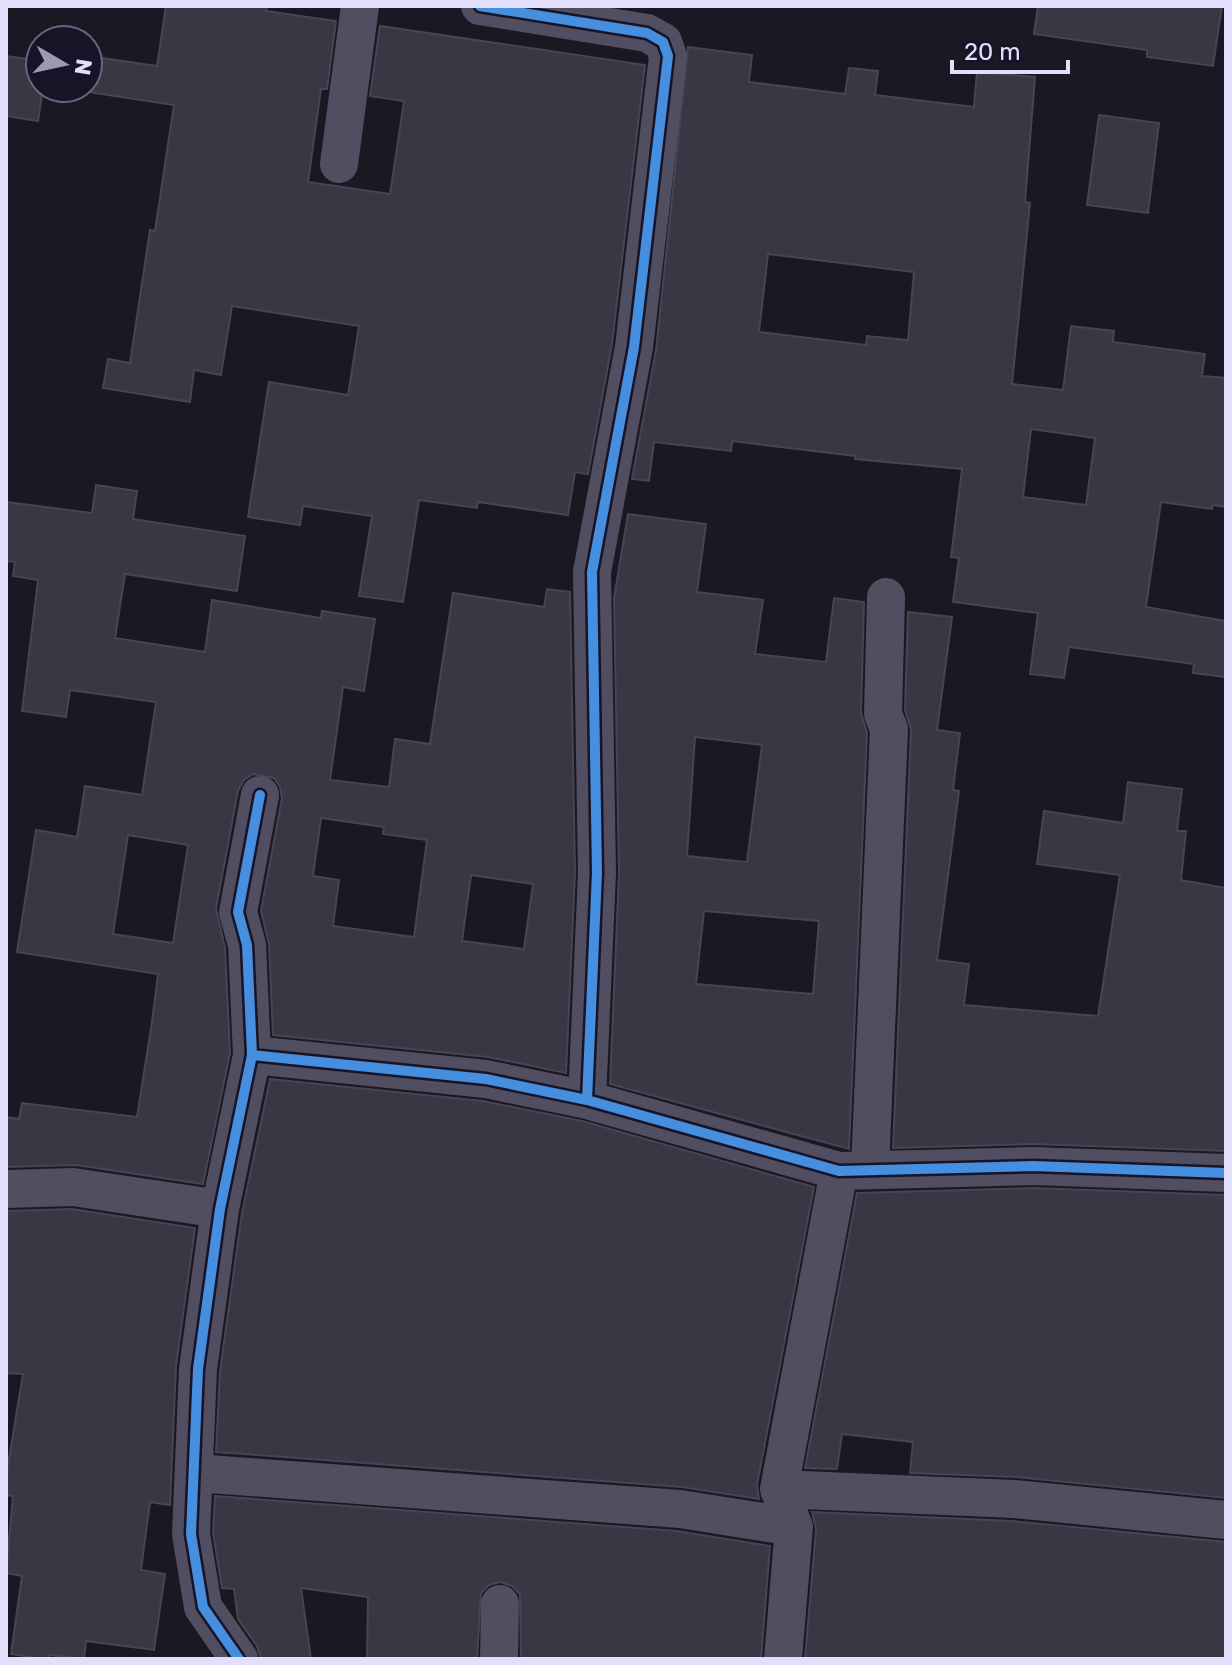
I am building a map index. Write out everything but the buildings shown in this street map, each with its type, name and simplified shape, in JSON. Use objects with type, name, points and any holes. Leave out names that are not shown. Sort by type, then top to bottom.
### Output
[{"type":"street","points":[[339,164],[360,6]]},
{"type":"street","points":[[480,6],[647,33],[663,42],[668,56],[634,347],[592,572],[597,873],[587,1100]]},
{"type":"street","points":[[783,1659],[794,1527],[779,1489],[854,1169],[889,729],[883,714],[886,597]]},
{"type":"street","points":[[239,1659],[203,1607],[191,1534],[196,1473],[198,1369],[220,1209],[252,1055],[247,945],[238,912],[260,795]]},
{"type":"street","points":[[252,1055],[486,1079],[587,1100],[854,1169],[1033,1166],[1226,1173]]},
{"type":"street","points":[[6,1189],[73,1187],[220,1209]]},
{"type":"street","points":[[196,1473],[680,1509],[794,1527]]},
{"type":"street","points":[[779,1489],[1014,1499],[1226,1520]]},
{"type":"street","points":[[499,1659],[500,1604]]},
{"type":"cycle path","points":[[480,6],[647,33],[663,42],[668,56],[634,347],[592,572],[597,873],[587,1100]]},
{"type":"cycle path","points":[[239,1659],[203,1607],[191,1534],[198,1369],[220,1209],[252,1055],[247,945],[238,912],[260,795]]},
{"type":"cycle path","points":[[252,1055],[486,1079],[587,1100],[839,1171],[1033,1166],[1226,1173]]}]
